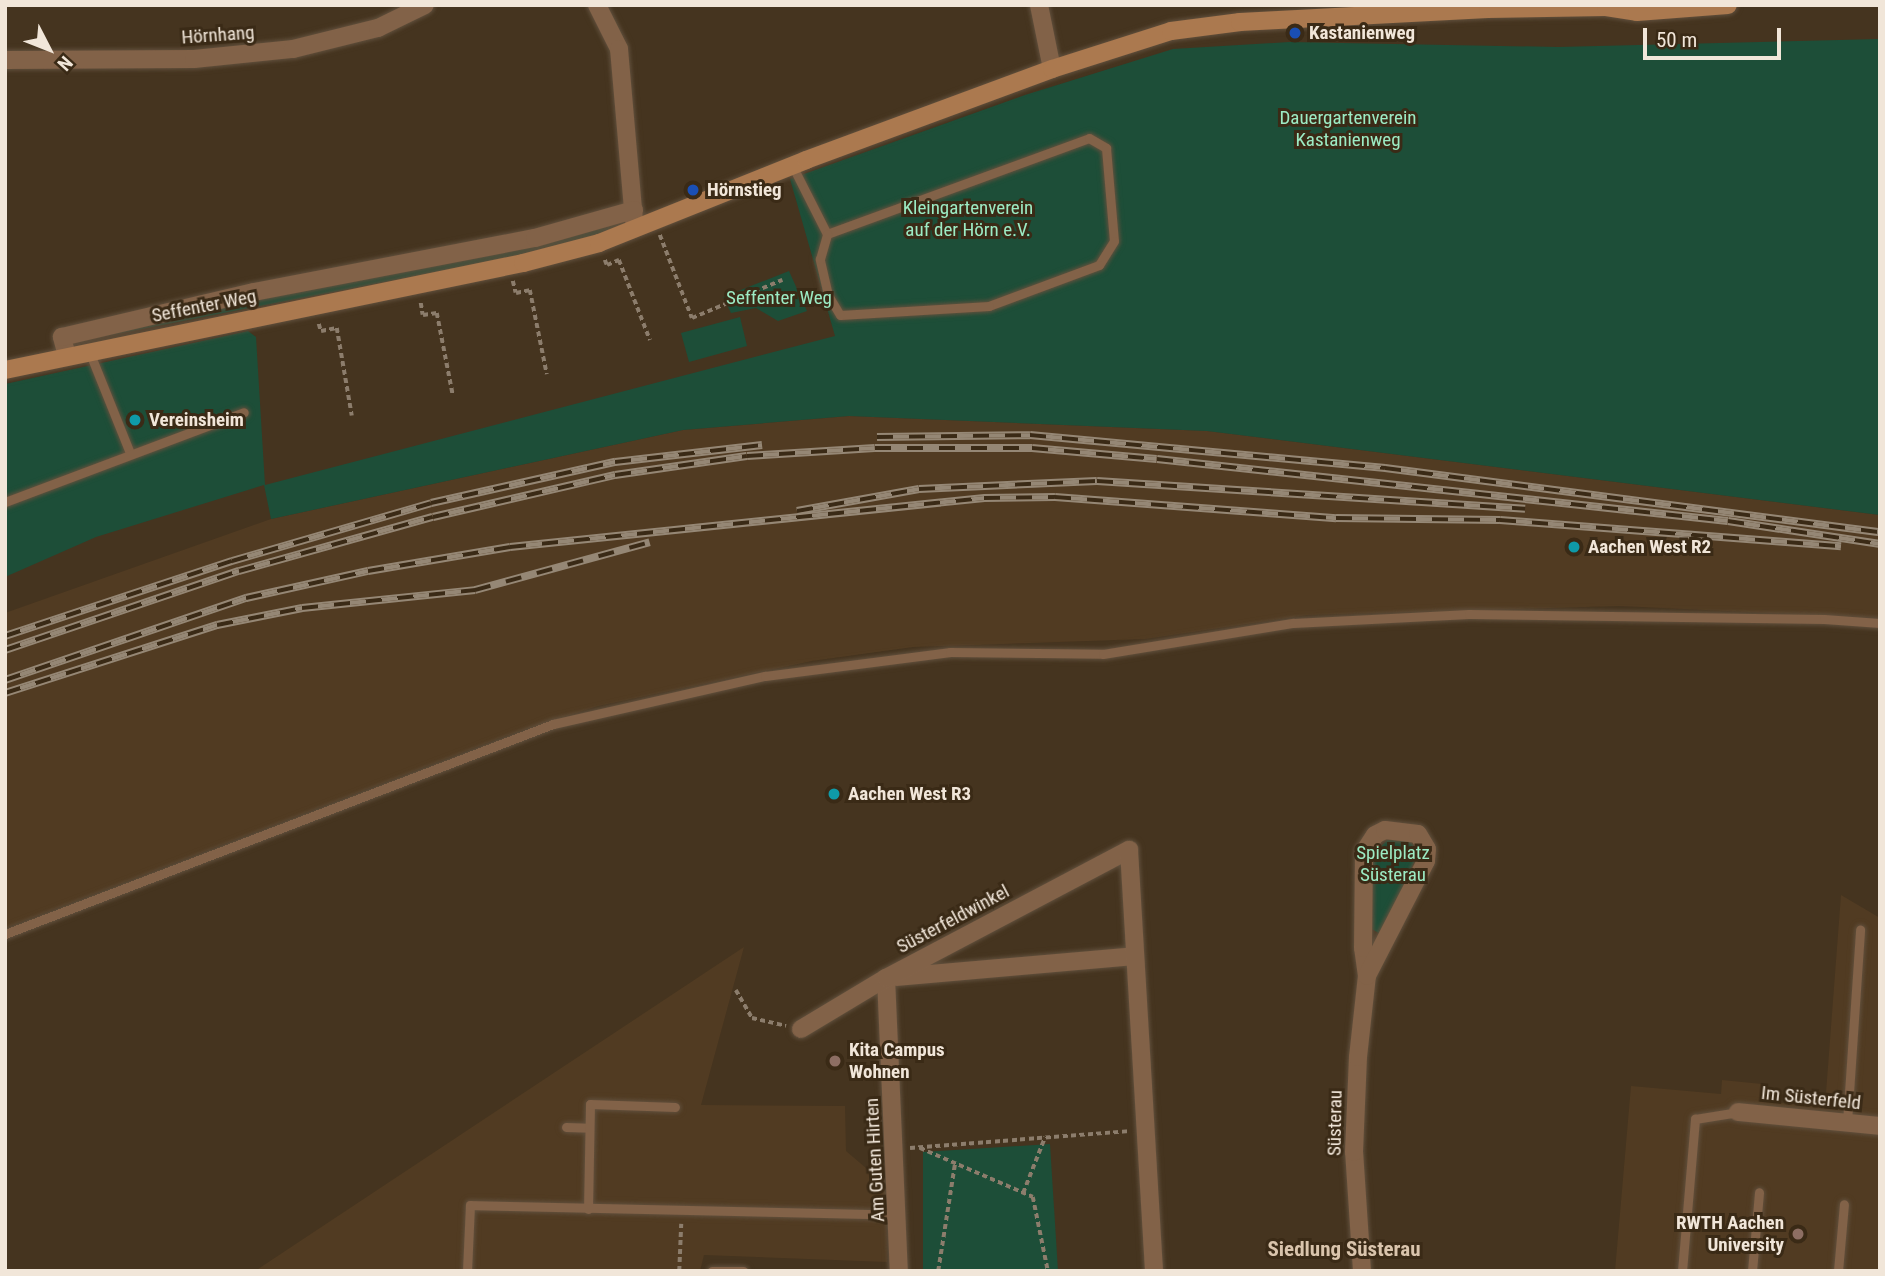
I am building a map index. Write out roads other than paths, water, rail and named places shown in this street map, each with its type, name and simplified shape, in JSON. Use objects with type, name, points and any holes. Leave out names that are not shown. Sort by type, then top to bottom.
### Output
[{"type":"street","name":"Hörnhang","points":[[5,60],[194,59],[293,49],[378,28],[425,5]]},
{"type":"street","points":[[597,5],[619,49],[635,230]]},
{"type":"street","points":[[1039,5],[1052,69]]},
{"type":"street","name":"Seffenter Weg","points":[[5,370],[523,263],[635,230],[792,165],[1052,69],[1199,26],[1439,8],[1609,6],[1637,12],[1728,5]]},
{"type":"street","name":"Seffenter Weg","points":[[66,356],[62,337],[254,292],[535,238],[634,210]]},
{"type":"street","name":"Süsterau","points":[[1362,1271],[1355,1102],[1367,976],[1363,948],[1364,852],[1375,835],[1385,830],[1418,834],[1427,849],[1426,861],[1367,976]]},
{"type":"street","name":"Süsterfeldwinkel","points":[[886,978],[1129,850],[1154,1271]]},
{"type":"street","name":"Süsterfeldwinkel","points":[[886,978],[1134,956]]},
{"type":"street","points":[[801,1029],[886,978]]},
{"type":"street","name":"Am Guten Hirten","points":[[886,978],[899,1215],[899,1271]]},
{"type":"street","name":"Im Süsterfeld","points":[[1738,1112],[1880,1125]]},
{"type":"lane","points":[[792,165],[827,234],[820,259],[828,295],[840,315],[989,306],[1099,265],[1114,241],[1106,148],[1089,138],[827,234]]},
{"type":"lane","points":[[89,351],[130,453]]},
{"type":"lane","points":[[5,502],[244,412]]},
{"type":"lane","points":[[5,934],[553,724],[765,676],[950,652],[1103,654],[1293,623],[1469,614],[1824,619],[1880,624]]},
{"type":"lane","points":[[1847,1122],[1860,929]]},
{"type":"lane","points":[[588,1209],[590,1104],[675,1107]]},
{"type":"lane","points":[[1682,1271],[1695,1119],[1738,1112]]},
{"type":"lane","points":[[566,1128],[589,1128]]},
{"type":"lane","points":[[1752,1271],[1759,1192]]},
{"type":"lane","points":[[1838,1271],[1844,1204]]},
{"type":"lane","points":[[467,1271],[470,1205],[681,1213],[899,1215]]},
{"type":"lane","points":[[712,1271],[743,1271]]},
{"type":"railway","points":[[877,437],[1030,435],[1385,468],[1880,532]]},
{"type":"railway","points":[[5,636],[232,561],[431,503],[615,462],[762,445]]},
{"type":"railway","points":[[5,650],[239,571],[433,517],[615,475],[747,456],[875,448],[1032,448],[1157,459],[1728,521],[1880,544]]},
{"type":"railway","points":[[797,511],[919,489],[1097,481],[1525,509]]},
{"type":"railway","points":[[5,680],[246,598],[368,571],[510,547],[984,498],[1055,497],[1336,518],[1500,520],[1841,546]]},
{"type":"railway","points":[[5,693],[217,625],[302,608],[475,590],[650,542]]},
{"type":"place","name":"Kastanienweg","points":[[1295,33]]},
{"type":"place","name":"Hörnstieg","points":[[693,190]]},
{"type":"place","name":"Vereinsheim","points":[[135,420]]},
{"type":"place","name":"Aachen West R2","points":[[1574,547]]},
{"type":"place","name":"Aachen West R3","points":[[834,794]]},
{"type":"place","name":"Kita Campus Wohnen","points":[[835,1061]]},
{"type":"place","name":"RWTH Aachen University","points":[[1798,1234]]},
{"type":"district","name":"Siedlung Süsterau","points":[[1344,1249]]},
{"type":"park label","name":"Dauergartenverein Kastanienweg","points":[[1348,129]]},
{"type":"park label","name":"Kleingartenverein auf der Hörn e.V.","points":[[968,219]]},
{"type":"park label","name":"Spielplatz Süsterau","points":[[1393,864]]}]
